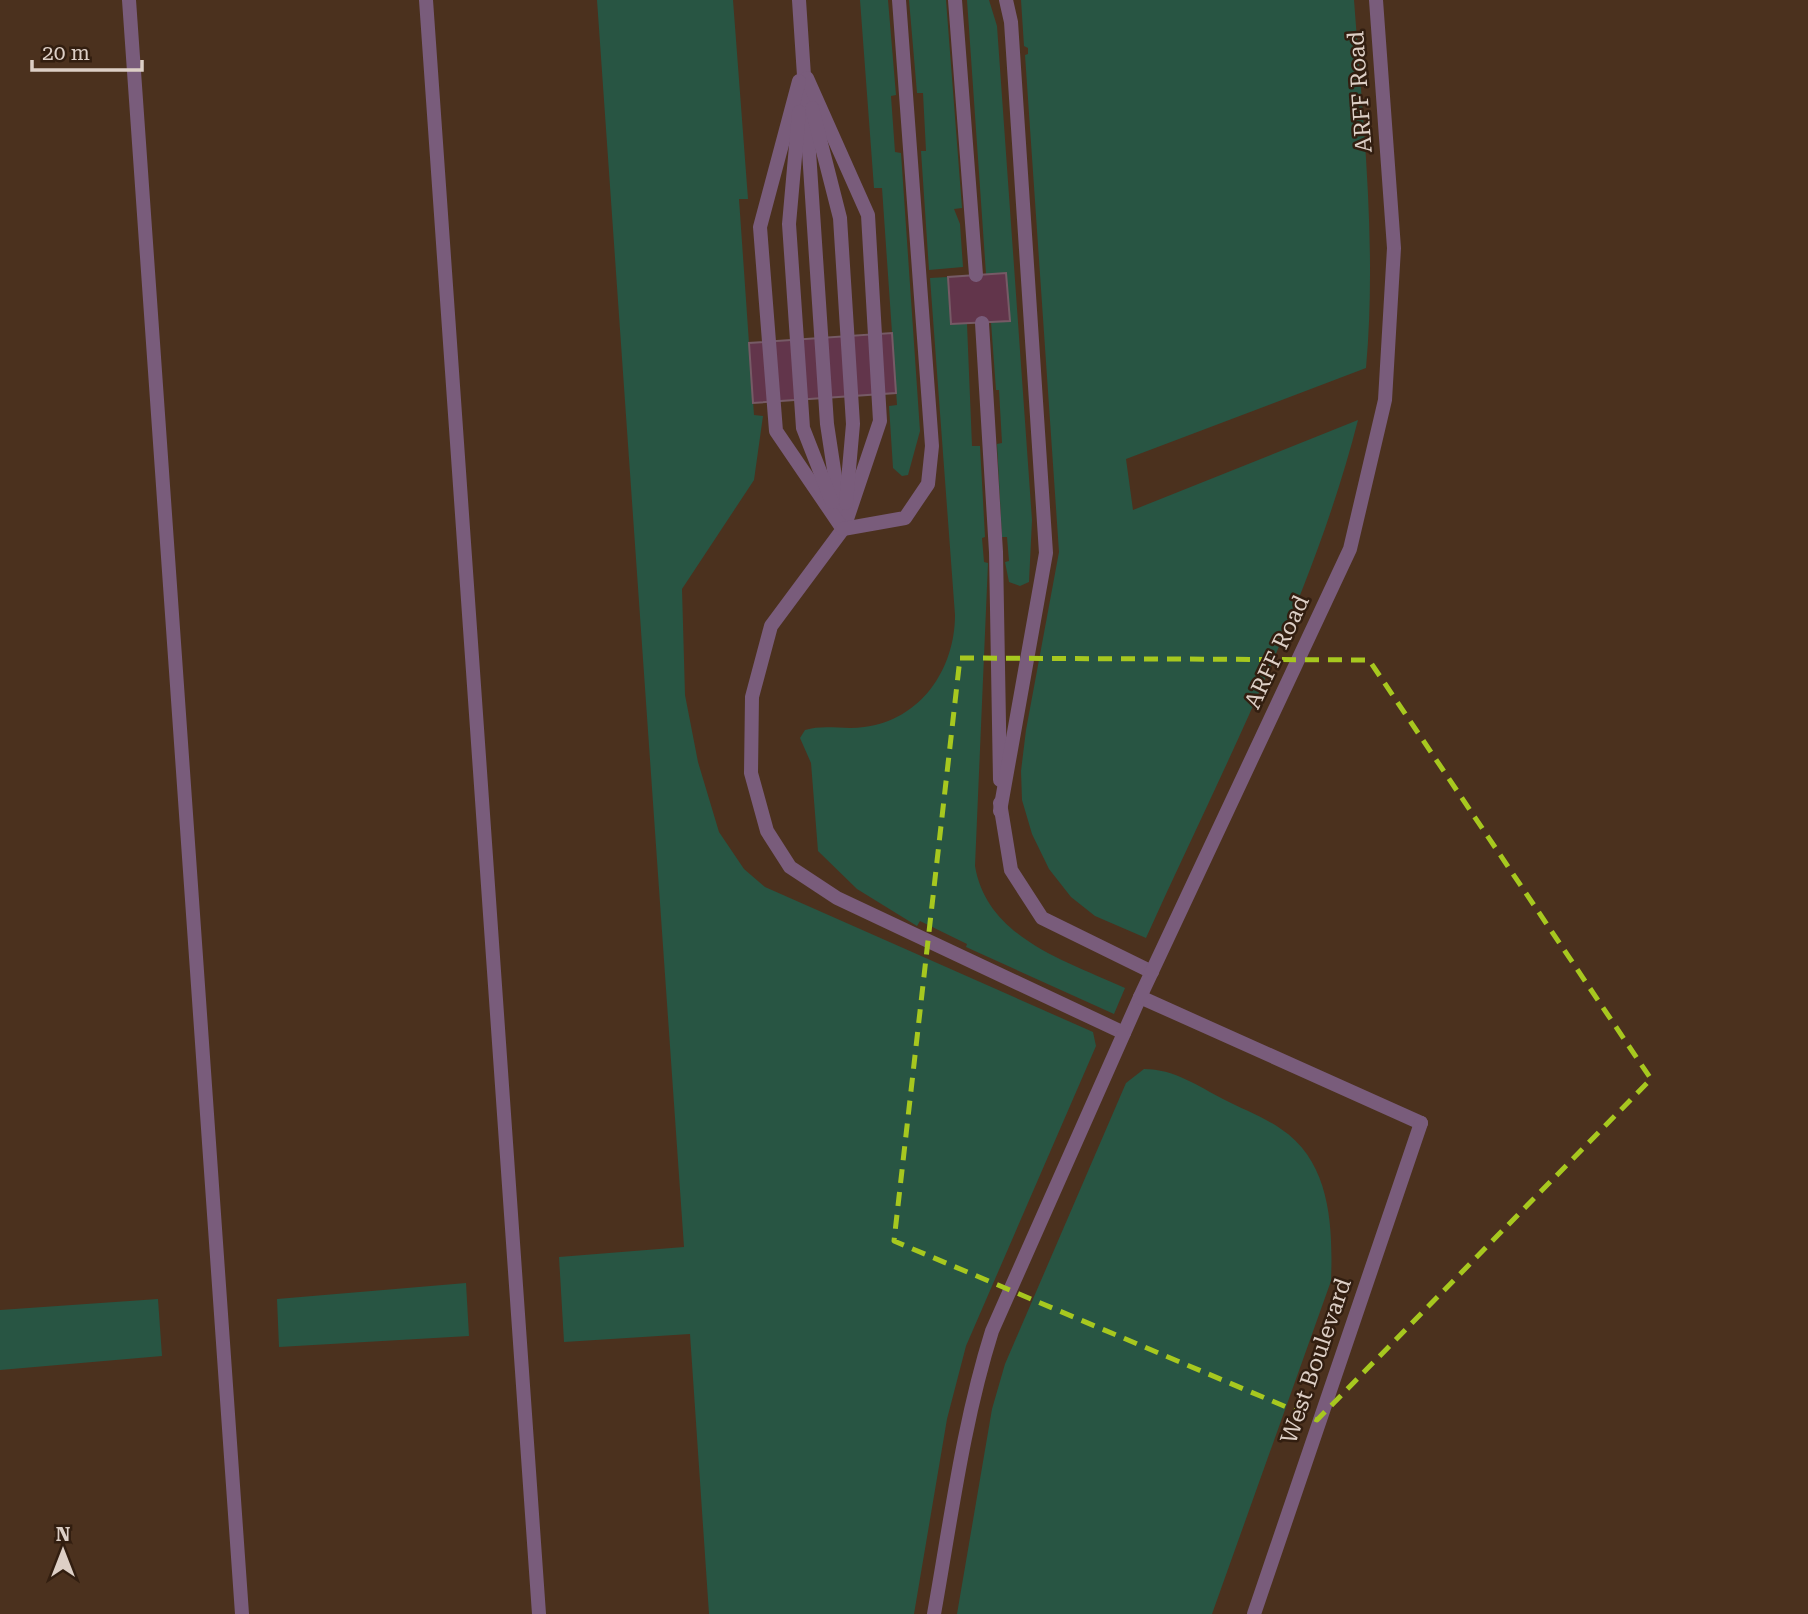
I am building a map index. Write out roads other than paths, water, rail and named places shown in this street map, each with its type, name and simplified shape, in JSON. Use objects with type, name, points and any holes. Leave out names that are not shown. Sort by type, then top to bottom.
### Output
[{"type":"street","points":[[129,0],[242,1614]]},
{"type":"street","points":[[426,0],[540,1614]]},
{"type":"street","points":[[799,0],[827,424],[843,529]]},
{"type":"street","points":[[843,529],[905,518],[928,484],[932,446],[899,0]]},
{"type":"street","points":[[956,0],[976,275]]},
{"type":"street","points":[[1000,811],[1046,553],[1011,22],[1006,0]]},
{"type":"street","name":"ARFF Road","points":[[934,1614],[966,1428],[992,1331],[1140,997],[1350,549],[1385,400],[1394,248],[1376,0]]},
{"type":"street","points":[[803,68],[789,225],[803,428],[843,529]]},
{"type":"street","points":[[803,68],[760,227],[776,430],[843,529]]},
{"type":"street","points":[[803,68],[840,218],[853,424],[843,529]]},
{"type":"street","points":[[803,68],[868,215],[880,421],[843,529],[771,626],[751,697],[751,773],[766,831],[790,867],[837,898],[1124,1033]]},
{"type":"street","points":[[982,323],[996,552],[1000,811],[1011,870],[1042,918],[1152,972]]},
{"type":"street","name":"West Boulevard","points":[[1140,997],[1421,1123],[1254,1614]]}]
